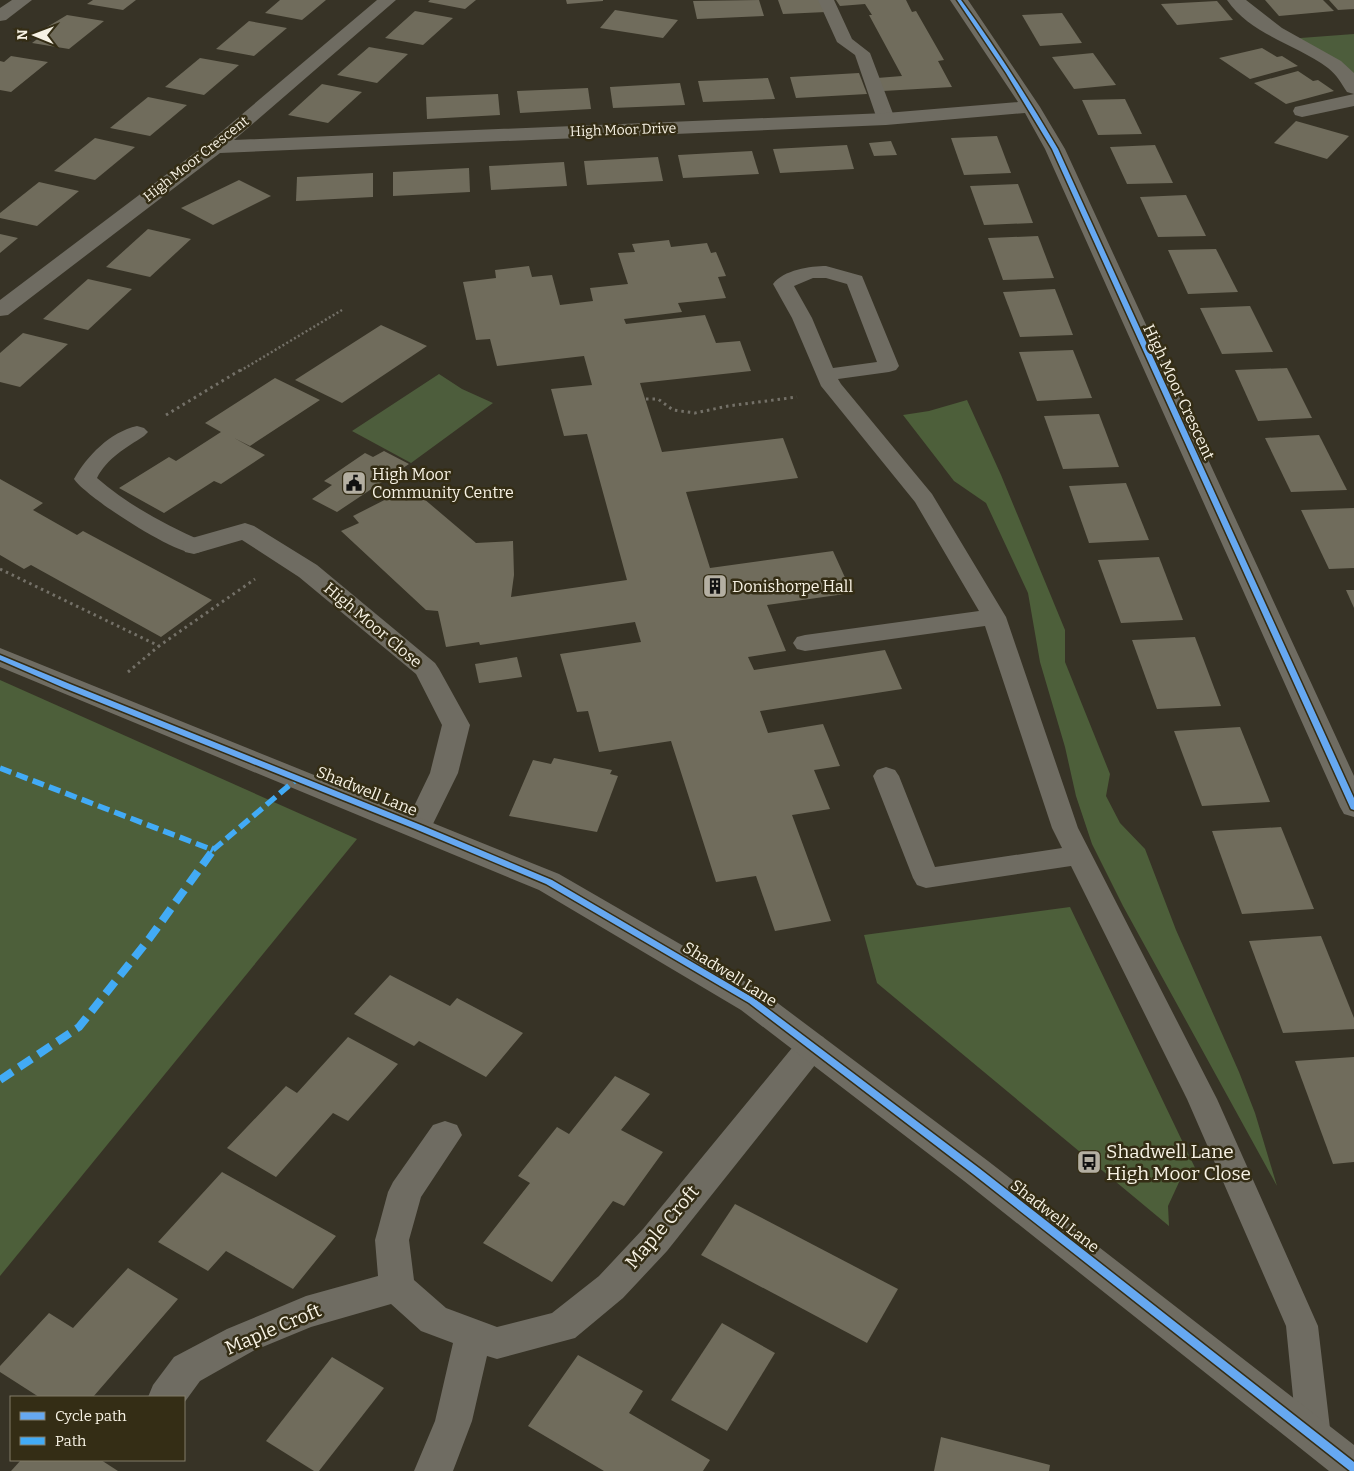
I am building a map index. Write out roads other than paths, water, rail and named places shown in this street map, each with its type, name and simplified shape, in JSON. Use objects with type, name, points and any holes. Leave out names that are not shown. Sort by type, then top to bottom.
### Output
[{"type":"street","points":[[0,16],[23,0]]},
{"type":"street","name":"High Moor Crescent","points":[[0,310],[215,146],[386,0]]},
{"type":"street","name":"High Moor Crescent","points":[[959,0],[998,54],[1055,149],[1354,808]]},
{"type":"street","points":[[1236,0],[1245,9],[1288,39],[1328,58],[1350,79],[1354,88]]},
{"type":"street","points":[[1302,111],[1354,100]]},
{"type":"street","name":"High Moor Drive","points":[[215,146],[886,119],[1031,107]]},
{"type":"street","name":"High Moor Close","points":[[194,546],[245,531],[308,571],[426,669],[456,724],[444,773],[418,827]]},
{"type":"street","name":"Shadwell Lane","points":[[0,657],[549,882],[752,1001],[976,1171],[1354,1468]]},
{"type":"street","name":"Maple Croft","points":[[167,1396],[187,1368],[240,1340],[306,1312],[397,1287],[434,1320],[498,1343],[562,1327],[611,1287],[655,1240],[812,1046]]},
{"type":"street","points":[[397,1287],[392,1240],[405,1192],[445,1135]]},
{"type":"street","points":[[433,1471],[439,1461],[460,1403],[473,1334]]},
{"type":"lane","points":[[826,0],[845,42],[862,53],[886,119]]},
{"type":"lane","points":[[832,384],[888,366],[855,280],[833,272],[806,272],[783,284],[802,318],[832,384],[924,499],[994,617],[1065,828],[1202,1099],[1302,1326],[1314,1437]]},
{"type":"lane","points":[[137,432],[107,451],[92,465],[85,479],[100,492],[147,524],[194,546]]},
{"type":"lane","points":[[805,643],[994,617]]},
{"type":"lane","points":[[886,776],[926,878],[1079,856]]},
{"type":"place","name":"High Moor Community Centre","points":[[354,483]]},
{"type":"place","name":"Donishorpe Hall","points":[[715,586]]},
{"type":"place","name":"Shadwell Lane High Moor Close","points":[[1089,1162]]}]
